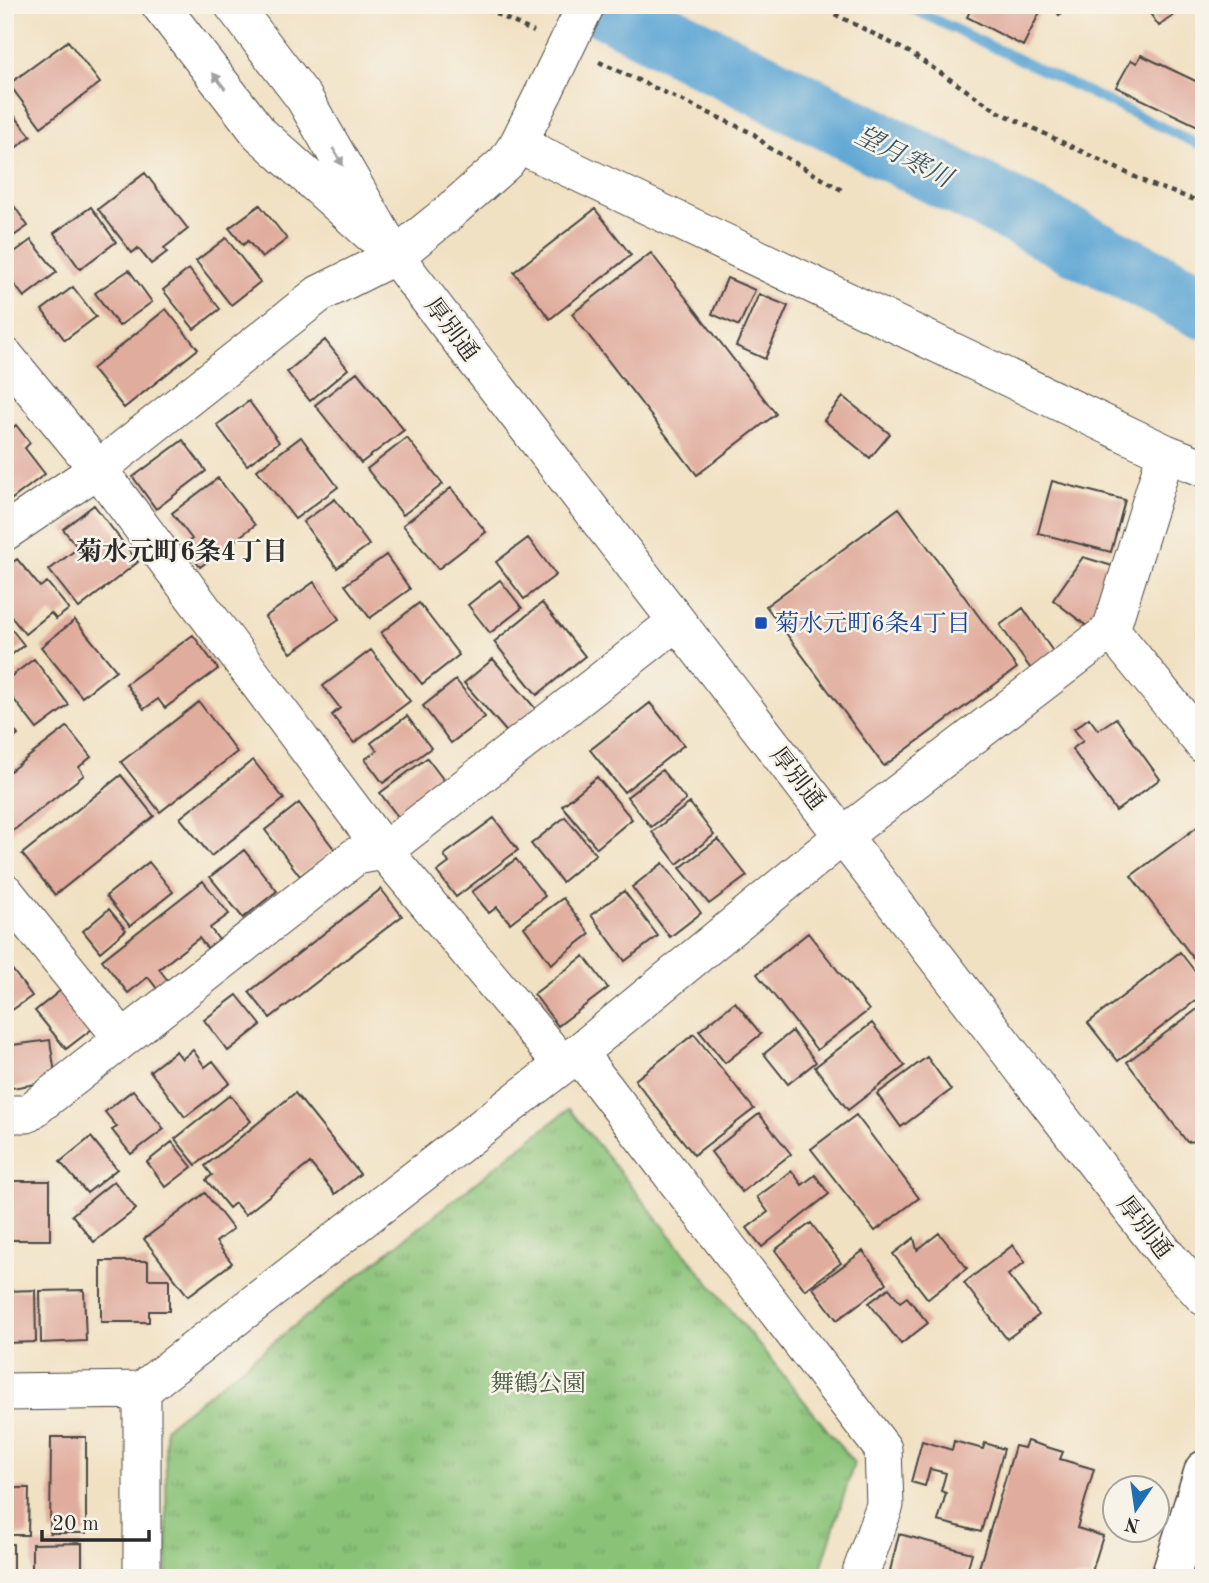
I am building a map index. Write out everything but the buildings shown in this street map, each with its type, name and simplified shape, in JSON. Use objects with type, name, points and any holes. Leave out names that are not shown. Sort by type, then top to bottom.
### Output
[{"type":"main road","points":[[1170,1578],[1204,1470]]},
{"type":"street","name":"厚別通","points":[[160,5],[260,135],[395,256]]},
{"type":"street","name":"厚別通","points":[[233,5],[304,98],[395,256],[1167,1256],[1204,1297]]},
{"type":"street","points":[[5,532],[98,469],[318,294],[395,256],[506,162],[518,144],[586,5]]},
{"type":"street","points":[[518,144],[1166,453],[1204,468]]},
{"type":"street","points":[[5,356],[98,469],[384,851],[571,1059],[883,1449],[885,1505],[859,1578]]},
{"type":"street","points":[[5,1392],[142,1390],[571,1059],[844,835],[1111,629],[1166,453]]},
{"type":"street","points":[[5,1114],[27,1114],[356,856],[384,851],[676,622]]},
{"type":"street","points":[[1111,629],[1204,745]]},
{"type":"street","points":[[5,892],[122,1038]]},
{"type":"street","points":[[142,1390],[142,1578]]},
{"type":"path","points":[[478,5],[545,37]]},
{"type":"path","points":[[817,5],[909,52],[999,111],[1152,185],[1204,203]]},
{"type":"path","points":[[592,58],[754,134],[768,147],[845,192]]},
{"type":"green space","name":"舞鶴公園","points":[[569,1109],[854,1463],[818,1578],[168,1578],[165,1428]]},
{"type":"waterway","name":"望月寒川","points":[[604,5],[1204,307]]},
{"type":"waterway","points":[[904,5],[1204,147]]},
{"type":"place","name":"菊水元町6条4丁目","points":[[761,623]]},
{"type":"district","name":"菊水元町6条4丁目","points":[[182,551]]}]
